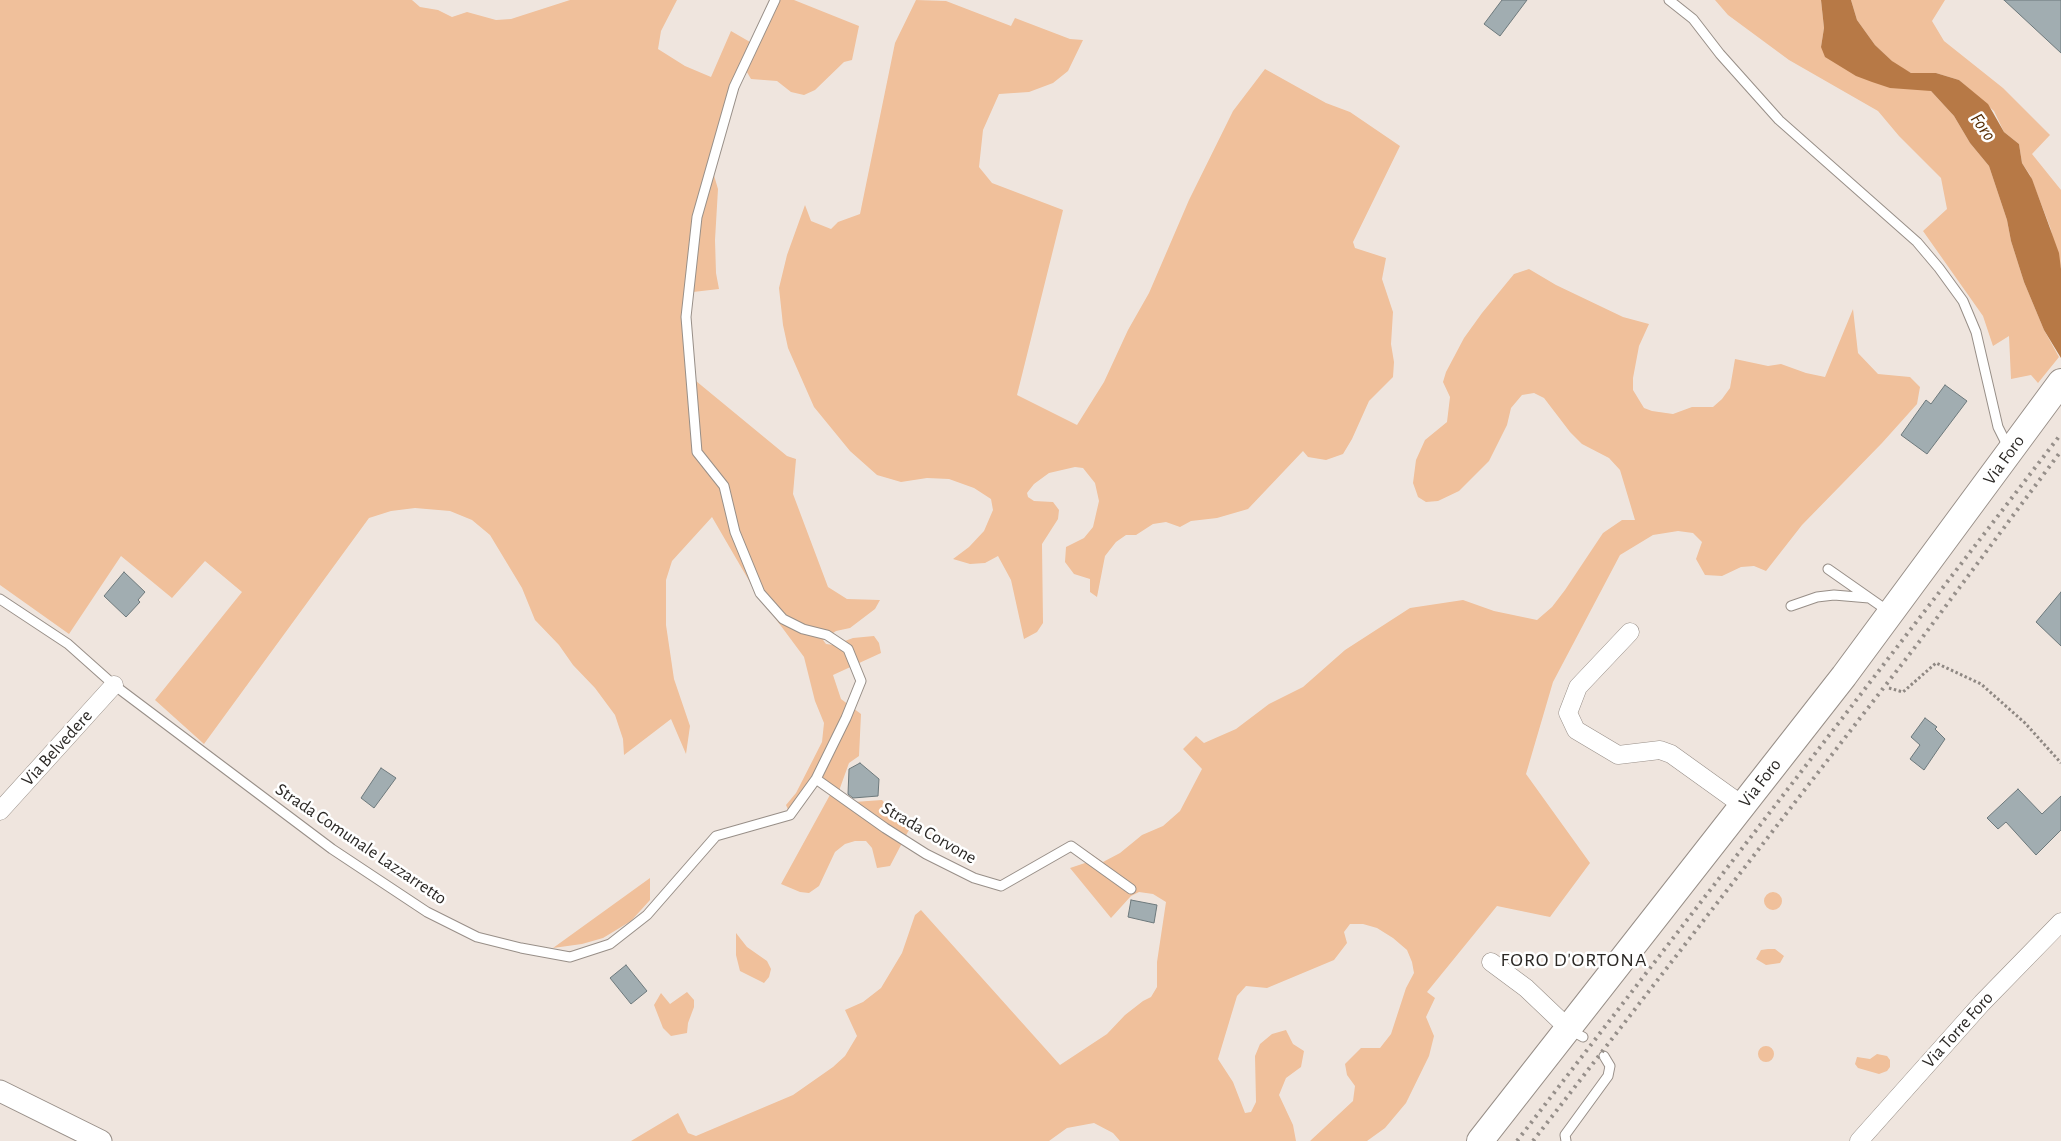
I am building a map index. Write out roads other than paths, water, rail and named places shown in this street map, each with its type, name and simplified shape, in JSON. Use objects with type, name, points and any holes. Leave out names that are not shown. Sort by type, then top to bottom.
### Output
[{"type":"main road","name":"Via Foro","points":[[1480,1141],[1576,1033],[1742,805],[1844,676],[2061,382]]},
{"type":"street","points":[[1630,632],[1578,687],[1568,712],[1576,730],[1618,755],[1660,750],[1671,754],[1742,805]]},
{"type":"street","name":"Via Belvedere","points":[[0,811],[114,685]]},
{"type":"street","name":"Via Torre Foro","points":[[1859,1141],[1982,1003],[2061,922]]},
{"type":"street","points":[[1491,962],[1526,988],[1576,1033]]},
{"type":"street","points":[[0,1091],[101,1141]]},
{"type":"lane","points":[[775,0],[734,87],[697,217],[686,317],[697,452],[724,486],[735,532],[760,594],[783,619],[803,629],[827,635],[848,649],[861,680],[846,718],[816,778]]},
{"type":"lane","points":[[1669,0],[1693,19],[1720,54],[1779,120],[1917,242],[1939,268],[1963,301],[1976,332],[1998,427],[2011,451]]},
{"type":"lane","points":[[1828,569],[1890,613]]},
{"type":"lane","points":[[1791,606],[1817,597],[1834,595],[1869,598]]},
{"type":"lane","name":"Strada Comunale Lazzarretto","points":[[0,598],[68,644],[114,685],[332,848],[426,912],[477,936],[521,948],[570,957],[610,944],[647,915],[716,836],[790,815],[816,778]]},
{"type":"lane","name":"Strada Corvone","points":[[816,778],[885,828],[926,854],[974,878],[1001,886],[1071,846],[1131,889]]},
{"type":"lane","points":[[1566,1141],[1565,1135],[1608,1076],[1610,1066],[1604,1056]]},
{"type":"water","name":"Foro","points":[[1821,0],[1851,0],[1857,20],[1875,45],[1892,61],[1911,73],[1936,73],[1959,80],[1988,104],[2004,132],[2019,144],[2022,163],[2032,179],[2059,253],[2061,269],[2061,358],[2044,330],[2024,282],[2011,241],[2007,220],[1989,166],[1970,143],[1954,116],[1931,91],[1890,88],[1856,76],[1825,57],[1821,47],[1824,28]]},
{"type":"railway","points":[[1517,1141],[2061,434]]},
{"type":"railway","points":[[1533,1141],[1919,642],[2061,451]]},
{"type":"district","name":"FORO D'ORTONA","points":[[1574,960]]}]
